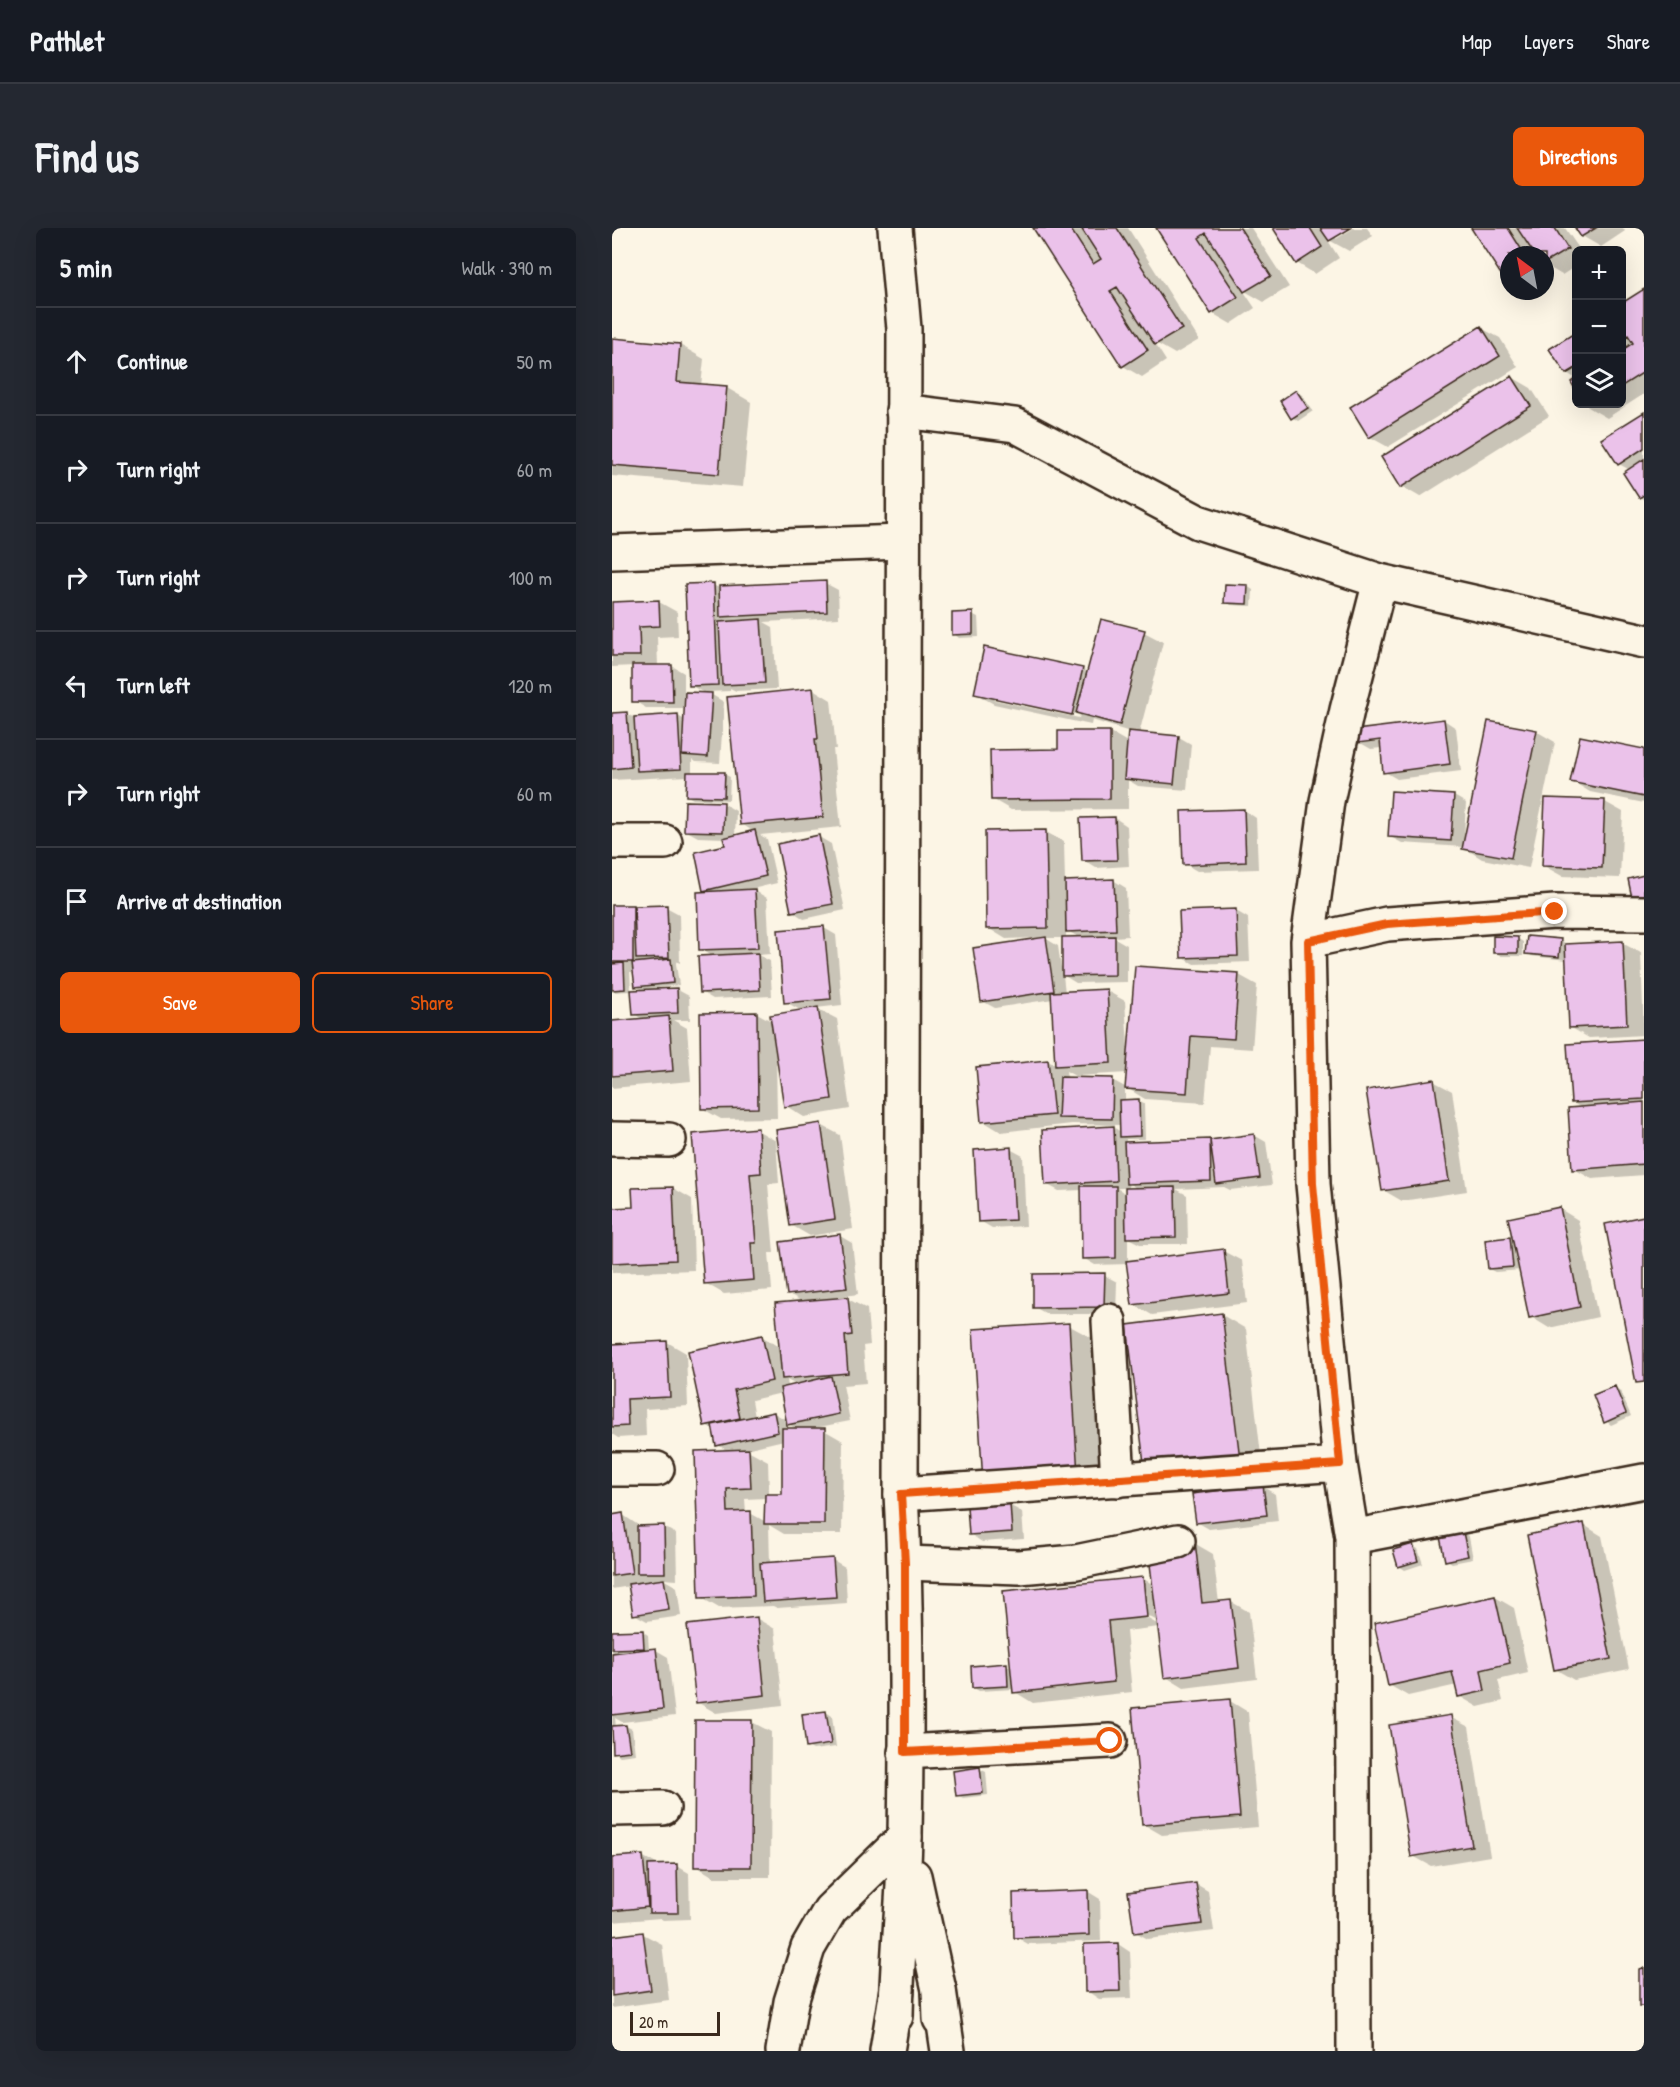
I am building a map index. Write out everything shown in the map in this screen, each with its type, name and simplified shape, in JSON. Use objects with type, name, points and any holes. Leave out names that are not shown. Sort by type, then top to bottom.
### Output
[{"type":"main road","points":[[895,228],[904,329],[901,1494],[905,1563],[905,1837],[896,2051]]},
{"type":"main road","points":[[903,411],[1015,425],[1198,522],[1380,581],[1644,641]]},
{"type":"main road","points":[[612,552],[902,542]]},
{"type":"main road","points":[[1354,2051],[1352,1538],[1340,1464],[1313,1184],[1308,941],[1327,801],[1347,710],[1380,581]]},
{"type":"main road","points":[[612,842],[666,842]]},
{"type":"main road","points":[[1308,941],[1387,924],[1555,912],[1644,914]]},
{"type":"main road","points":[[612,1139],[669,1140]]},
{"type":"main road","points":[[1109,1321],[1118,1480]]},
{"type":"main road","points":[[901,1494],[1340,1464]]},
{"type":"main road","points":[[612,1469],[657,1469]]},
{"type":"main road","points":[[1352,1538],[1644,1481]]},
{"type":"main road","points":[[905,1563],[1030,1566],[1076,1562],[1178,1541]]},
{"type":"main road","points":[[905,1752],[1110,1741]]},
{"type":"main road","points":[[612,1809],[663,1808]]},
{"type":"main road","points":[[905,1837],[939,1990],[948,2051]]},
{"type":"main road","points":[[783,2051],[791,2002],[808,1948],[830,1910],[905,1837]]},
{"type":"main road","points":[[887,2051],[897,1989]]},
{"type":"main road","points":[[939,1990],[940,2051]]},
{"type":"building","points":[[1033,228],[1070,228],[1093,264],[1101,259],[1081,228],[1117,228],[1182,329],[1155,345],[1117,287],[1110,291],[1148,350],[1122,367]]},
{"type":"building","points":[[1156,228],[1240,228],[1271,276],[1244,292],[1206,233],[1199,238],[1238,297],[1211,314]]},
{"type":"building","points":[[1273,228],[1310,228],[1322,247],[1296,264]]},
{"type":"building","points":[[1320,228],[1351,228],[1329,241]]},
{"type":"building","points":[[1471,228],[1508,228],[1519,246],[1500,246],[1500,273]]},
{"type":"building","points":[[1517,228],[1555,228],[1568,249],[1554,258],[1554,246],[1529,246]]},
{"type":"building","points":[[1575,228],[1596,228],[1581,237]]},
{"type":"building","points":[[1644,289],[1644,372],[1626,383],[1626,347],[1633,343],[1628,335],[1626,336],[1626,300]]},
{"type":"building","points":[[1481,326],[1500,356],[1369,438],[1350,407]]},
{"type":"building","points":[[1572,335],[1572,370],[1566,374],[1549,349]]},
{"type":"building","points":[[612,338],[680,344],[677,382],[727,386],[719,474],[612,465]]},
{"type":"building","points":[[1512,376],[1531,406],[1400,488],[1381,457]]},
{"type":"building","points":[[1296,390],[1308,408],[1291,419],[1280,401]]},
{"type":"building","points":[[1644,412],[1644,448],[1618,465],[1601,439]]},
{"type":"building","points":[[1644,459],[1644,495],[1639,498],[1623,473]]},
{"type":"building","points":[[826,581],[827,612],[720,617],[719,586]]},
{"type":"building","points":[[714,583],[718,685],[689,686],[685,584]]},
{"type":"building","points":[[1225,584],[1248,585],[1247,604],[1224,603]]},
{"type":"building","points":[[659,600],[660,626],[639,627],[640,656],[612,656],[612,602]]},
{"type":"building","points":[[973,612],[973,634],[952,635],[952,613]]},
{"type":"building","points":[[761,619],[765,683],[722,685],[719,622]]},
{"type":"building","points":[[1101,619],[1145,630],[1120,725],[1076,713]]},
{"type":"building","points":[[984,647],[1083,668],[1072,715],[974,694]]},
{"type":"building","points":[[632,665],[672,665],[673,702],[632,702]]},
{"type":"building","points":[[813,688],[818,739],[815,739],[823,817],[740,825],[727,697]]},
{"type":"building","points":[[685,692],[712,693],[708,757],[682,755]]},
{"type":"building","points":[[627,712],[631,767],[612,769],[612,713]]},
{"type":"building","points":[[678,714],[681,769],[637,771],[634,717]]},
{"type":"building","points":[[1444,719],[1450,764],[1383,773],[1380,740],[1358,743],[1356,730]]},
{"type":"building","points":[[1488,721],[1537,730],[1511,858],[1462,849]]},
{"type":"building","points":[[1058,731],[1110,731],[1110,799],[991,800],[990,750],[1058,749]]},
{"type":"building","points":[[1128,731],[1179,736],[1174,784],[1124,779]]},
{"type":"building","points":[[1580,736],[1644,749],[1644,797],[1570,782]]},
{"type":"building","points":[[687,772],[725,772],[724,797],[686,796]]},
{"type":"building","points":[[1391,791],[1454,795],[1451,841],[1388,837]]},
{"type":"building","points":[[1545,798],[1605,800],[1602,868],[1542,866]]},
{"type":"building","points":[[685,801],[724,802],[723,832],[684,831]]},
{"type":"building","points":[[1244,809],[1246,862],[1183,865],[1181,811]]},
{"type":"building","points":[[1115,817],[1117,860],[1082,861],[1080,818]]},
{"type":"building","points":[[755,830],[766,876],[703,891],[695,852],[725,845],[723,838]]},
{"type":"building","points":[[1046,830],[1048,928],[986,929],[985,831]]},
{"type":"building","points":[[819,835],[833,904],[791,912],[777,844]]},
{"type":"building","points":[[1644,875],[1644,895],[1632,898],[1628,879]]},
{"type":"building","points":[[1114,879],[1116,930],[1066,932],[1065,881]]},
{"type":"building","points":[[755,889],[758,948],[699,950],[697,892]]},
{"type":"building","points":[[612,905],[633,905],[633,962],[612,962]]},
{"type":"building","points":[[667,905],[669,958],[636,959],[634,906]]},
{"type":"building","points":[[1236,909],[1238,956],[1181,958],[1179,911]]},
{"type":"building","points":[[824,926],[831,999],[784,1003],[778,930]]},
{"type":"building","points":[[1115,936],[1115,975],[1062,976],[1062,937]]},
{"type":"building","points":[[1493,936],[1518,937],[1518,953],[1493,953]]},
{"type":"building","points":[[1527,936],[1561,939],[1559,957],[1525,954]]},
{"type":"building","points":[[1046,937],[1054,991],[981,1002],[973,948]]},
{"type":"building","points":[[1623,941],[1627,1025],[1569,1028],[1565,944]]},
{"type":"building","points":[[758,953],[760,990],[700,993],[698,956]]},
{"type":"building","points":[[671,959],[673,983],[635,987],[632,963]]},
{"type":"building","points":[[624,963],[625,989],[612,990],[612,964]]},
{"type":"building","points":[[1135,966],[1239,973],[1234,1039],[1191,1036],[1187,1093],[1125,1089]]},
{"type":"building","points":[[677,988],[678,1013],[633,1015],[631,990]]},
{"type":"building","points":[[1107,989],[1111,1063],[1055,1066],[1051,992]]},
{"type":"building","points":[[818,1007],[832,1099],[784,1107],[770,1015]]},
{"type":"building","points":[[757,1012],[758,1108],[701,1109],[700,1013]]},
{"type":"building","points":[[669,1016],[673,1071],[612,1076],[612,1021]]},
{"type":"building","points":[[1644,1039],[1644,1099],[1571,1103],[1567,1044]]},
{"type":"building","points":[[1048,1060],[1054,1115],[981,1122],[976,1067]]},
{"type":"building","points":[[1060,1077],[1113,1078],[1112,1119],[1058,1118]]},
{"type":"building","points":[[1434,1079],[1449,1181],[1382,1191],[1366,1090]]},
{"type":"building","points":[[1139,1099],[1140,1136],[1120,1137],[1119,1100]]},
{"type":"building","points":[[1644,1102],[1644,1164],[1572,1170],[1568,1108]]},
{"type":"building","points":[[821,1123],[835,1219],[790,1226],[776,1130]]},
{"type":"building","points":[[1114,1126],[1116,1181],[1045,1185],[1042,1130]]},
{"type":"building","points":[[758,1128],[761,1173],[750,1174],[756,1243],[751,1243],[754,1280],[704,1284],[692,1134]]},
{"type":"building","points":[[1254,1134],[1260,1178],[1216,1184],[1210,1140]]},
{"type":"building","points":[[1210,1139],[1211,1181],[1126,1184],[1124,1142]]},
{"type":"building","points":[[1011,1147],[1015,1220],[978,1222],[974,1150]]},
{"type":"building","points":[[1081,1186],[1116,1186],[1116,1258],[1082,1259]]},
{"type":"building","points":[[673,1187],[676,1260],[612,1263],[612,1208],[633,1207],[632,1188]]},
{"type":"building","points":[[1175,1187],[1176,1237],[1126,1238],[1125,1188]]},
{"type":"building","points":[[1560,1207],[1580,1307],[1529,1318],[1508,1218]]},
{"type":"building","points":[[1644,1216],[1644,1382],[1636,1383],[1605,1224]]},
{"type":"building","points":[[840,1234],[847,1288],[787,1295],[780,1242]]},
{"type":"building","points":[[1510,1237],[1513,1267],[1488,1269],[1485,1240]]},
{"type":"building","points":[[1224,1249],[1229,1293],[1132,1305],[1126,1261]]},
{"type":"building","points":[[1105,1273],[1104,1307],[1033,1308],[1033,1274]]},
{"type":"building","points":[[848,1297],[852,1335],[845,1336],[848,1373],[782,1379],[775,1303]]},
{"type":"building","points":[[1222,1313],[1240,1459],[1145,1471],[1127,1325]]},
{"type":"building","points":[[1069,1323],[1078,1475],[983,1482],[973,1329]]},
{"type":"building","points":[[762,1335],[772,1381],[734,1390],[740,1418],[704,1426],[688,1351]]},
{"type":"building","points":[[667,1341],[670,1397],[627,1399],[628,1426],[612,1427],[612,1344]]},
{"type":"building","points":[[831,1376],[839,1414],[787,1425],[780,1388]]},
{"type":"building","points":[[1615,1386],[1626,1413],[1604,1423],[1593,1395]]},
{"type":"building","points":[[774,1412],[778,1432],[716,1446],[712,1425]]},
{"type":"building","points":[[782,1428],[825,1428],[824,1524],[764,1524],[765,1494],[782,1494]]},
{"type":"building","points":[[749,1449],[751,1488],[727,1489],[728,1512],[751,1511],[754,1596],[699,1598],[695,1451]]},
{"type":"building","points":[[1263,1485],[1267,1515],[1196,1523],[1192,1494]]},
{"type":"building","points":[[1010,1503],[1012,1532],[969,1535],[967,1506]]},
{"type":"building","points":[[623,1513],[632,1573],[612,1576],[612,1515]]},
{"type":"building","points":[[1584,1523],[1611,1659],[1554,1670],[1527,1535]]},
{"type":"building","points":[[664,1525],[665,1573],[637,1573],[637,1526]]},
{"type":"building","points":[[1463,1532],[1468,1556],[1445,1561],[1440,1537]]},
{"type":"building","points":[[1195,1541],[1202,1603],[1231,1600],[1239,1668],[1164,1678],[1148,1548]]},
{"type":"building","points":[[1413,1544],[1418,1561],[1398,1567],[1393,1550]]},
{"type":"building","points":[[833,1558],[836,1597],[763,1602],[760,1563]]},
{"type":"building","points":[[1143,1577],[1147,1617],[1108,1621],[1114,1682],[1013,1693],[1003,1591]]},
{"type":"building","points":[[664,1579],[669,1609],[633,1615],[628,1584]]},
{"type":"building","points":[[1495,1596],[1510,1663],[1481,1670],[1485,1691],[1458,1697],[1452,1672],[1388,1686],[1374,1623]]},
{"type":"building","points":[[757,1617],[765,1695],[696,1703],[687,1625]]},
{"type":"building","points":[[643,1630],[644,1648],[612,1649],[612,1631]]},
{"type":"building","points":[[656,1648],[663,1709],[612,1715],[612,1653]]},
{"type":"building","points":[[1007,1663],[1008,1686],[972,1688],[971,1666]]},
{"type":"building","points":[[1230,1699],[1240,1817],[1142,1825],[1132,1708]]},
{"type":"building","points":[[826,1711],[831,1744],[806,1748],[802,1714]]},
{"type":"building","points":[[1451,1715],[1472,1846],[1411,1857],[1389,1725]]},
{"type":"building","points":[[695,1720],[752,1720],[751,1867],[694,1867]]},
{"type":"building","points":[[626,1725],[630,1751],[613,1753],[612,1726]]},
{"type":"building","points":[[980,1767],[983,1793],[956,1796],[953,1771]]},
{"type":"building","points":[[643,1855],[648,1907],[612,1911],[612,1857]]},
{"type":"building","points":[[677,1864],[678,1913],[649,1913],[648,1865]]},
{"type":"building","points":[[1196,1883],[1202,1924],[1134,1933],[1128,1892]]},
{"type":"building","points":[[1088,1890],[1089,1935],[1014,1938],[1013,1893]]},
{"type":"building","points":[[643,1932],[651,1990],[612,1996],[612,1936]]},
{"type":"building","points":[[1118,1943],[1120,1991],[1085,1992],[1084,1944]]},
{"type":"building","points":[[1644,1968],[1644,2006],[1639,2006],[1639,1969]]},
{"type":"route","points":[[1110,1741],[905,1752],[905,1563],[901,1494],[1340,1464],[1313,1184],[1308,941],[1387,924],[1555,912]]}]
